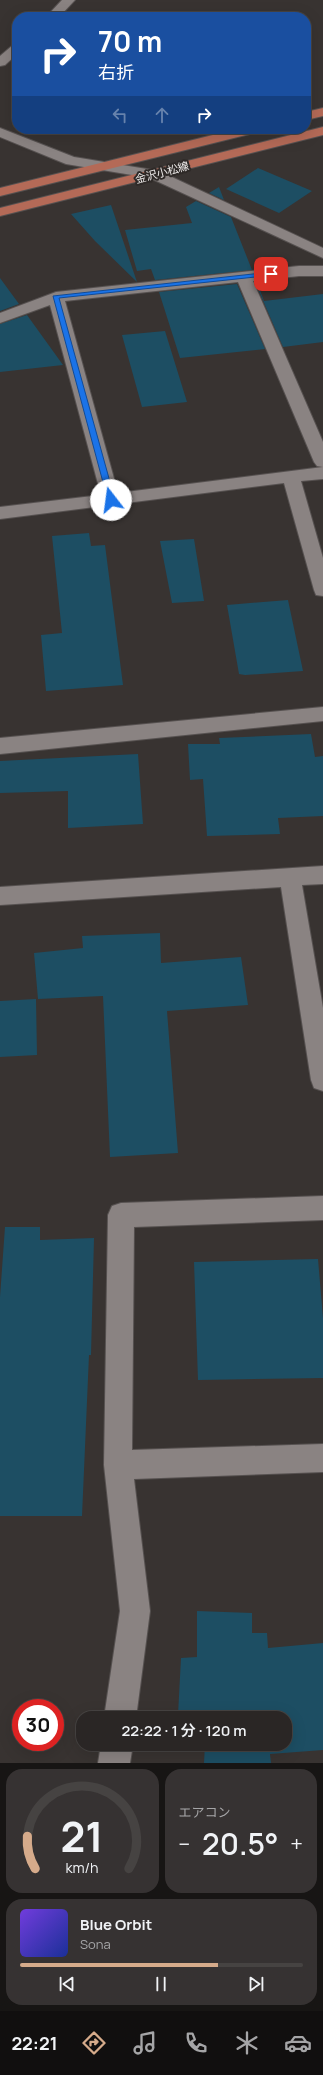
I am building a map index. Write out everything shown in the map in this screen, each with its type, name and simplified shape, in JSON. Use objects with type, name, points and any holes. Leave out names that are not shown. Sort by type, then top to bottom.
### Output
[{"type":"main road","points":[[311,115],[323,112]]},
{"type":"main road","name":"金沢小松線","points":[[0,212],[323,131]]},
{"type":"main road","name":"金沢小松線","points":[[0,192],[233,134]]},
{"type":"street","points":[[57,12],[69,0]]},
{"type":"street","points":[[0,62],[12,52]]},
{"type":"street","points":[[0,132],[72,161],[154,174],[323,254]]},
{"type":"street","points":[[0,318],[56,297],[299,270],[323,271]]},
{"type":"street","points":[[243,276],[323,462]]},
{"type":"street","points":[[56,297],[111,500]]},
{"type":"street","points":[[0,513],[323,473]]},
{"type":"street","points":[[291,477],[323,590]]},
{"type":"street","points":[[0,746],[323,714]]},
{"type":"street","points":[[0,896],[323,875]]},
{"type":"street","points":[[290,877],[323,1080]]},
{"type":"street","points":[[121,1711],[134,1611],[118,1465],[121,1215],[323,1208]]},
{"type":"street","points":[[118,1465],[323,1458]]},
{"type":"street","points":[[114,1763],[116,1751]]},
{"type":"building","points":[[258,168],[312,191],[279,213],[226,189]]},
{"type":"building","points":[[219,187],[224,200],[209,193]]},
{"type":"building","points":[[196,201],[231,217],[252,270],[155,280],[151,269],[137,271],[125,230],[192,223],[186,207]]},
{"type":"building","points":[[111,205],[137,282],[95,241],[71,214]]},
{"type":"building","points":[[0,278],[19,304],[0,311]]},
{"type":"building","points":[[255,282],[257,282],[264,301],[323,294],[323,342],[283,347]]},
{"type":"building","points":[[237,284],[265,349],[180,358],[159,292]]},
{"type":"building","points":[[27,315],[63,365],[0,372],[0,324]]},
{"type":"building","points":[[165,331],[187,402],[142,407],[122,335]]},
{"type":"building","points":[[89,533],[91,546],[105,545],[123,685],[46,691],[41,635],[62,633],[52,536]]},
{"type":"building","points":[[194,539],[204,601],[172,603],[160,541]]},
{"type":"building","points":[[288,600],[303,671],[245,675],[239,674],[227,605]]},
{"type":"building","points":[[311,734],[315,757],[323,756],[323,816],[278,818],[280,834],[207,836],[203,779],[190,780],[188,744],[220,744],[219,738]]},
{"type":"building","points":[[138,754],[143,824],[68,828],[68,791],[0,793],[0,761]]},
{"type":"building","points":[[160,933],[161,963],[241,957],[248,1005],[167,1011],[178,1153],[110,1157],[103,996],[38,999],[34,953],[83,948],[82,936]]},
{"type":"building","points":[[36,999],[37,1055],[0,1057],[0,1001]]},
{"type":"building","points":[[5,1227],[40,1227],[40,1240],[94,1238],[91,1355],[89,1355],[82,1516],[0,1516],[0,1297]]},
{"type":"building","points":[[318,1259],[323,1318],[323,1378],[198,1380],[194,1262]]},
{"type":"building","points":[[197,1611],[252,1613],[252,1633],[267,1633],[268,1648],[323,1643],[323,1750],[270,1754],[271,1763],[204,1763],[205,1751],[292,1751],[292,1711],[178,1711],[181,1658],[197,1657]]},
{"type":"route","points":[[111,500],[56,297],[271,274]]}]
